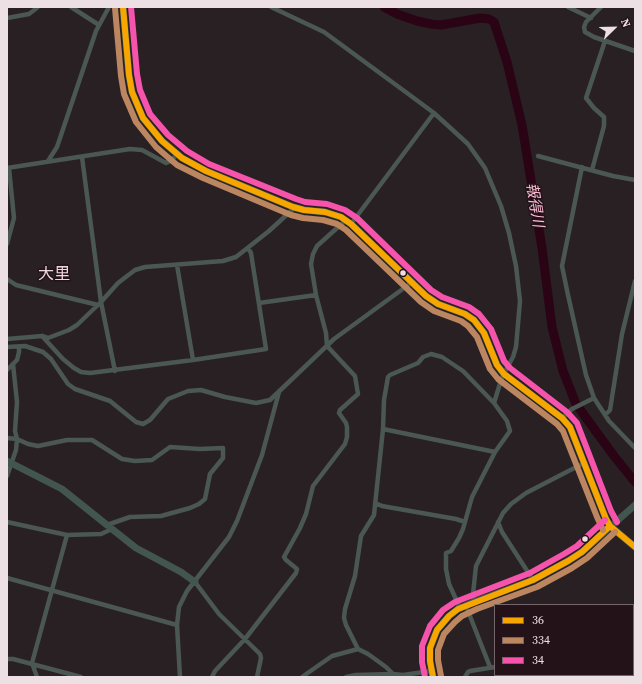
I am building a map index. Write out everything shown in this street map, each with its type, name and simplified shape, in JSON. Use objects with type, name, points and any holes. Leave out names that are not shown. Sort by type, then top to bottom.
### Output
[{"type":"main road","points":[[123,7],[129,75],[134,98],[140,112],[162,141],[177,154],[200,168],[293,207],[304,210],[330,213],[349,222],[411,283],[432,301],[465,314],[474,320],[484,333],[497,365],[504,374],[562,418],[573,432],[610,526],[635,547]]},
{"type":"street","points":[[7,18],[29,14],[38,7]]},
{"type":"street","points":[[71,7],[99,25]]},
{"type":"street","points":[[48,161],[57,147],[99,25],[109,7]]},
{"type":"street","points":[[271,7],[324,32],[434,113],[468,144],[480,160],[492,184],[509,233],[516,266],[520,310],[516,347],[504,374],[494,403]]},
{"type":"street","points":[[568,7],[591,18]]},
{"type":"street","points":[[601,7],[586,22],[584,27],[585,32],[605,41],[635,51]]},
{"type":"street","points":[[592,170],[604,126],[604,117],[586,98],[605,41]]},
{"type":"street","points":[[212,677],[215,671],[245,638],[296,573],[297,569],[284,557],[297,535],[306,514],[313,486],[345,444],[347,437],[346,423],[339,413],[340,410],[358,394],[356,376],[327,346],[326,333],[316,295],[311,264],[313,254],[317,246],[349,222],[434,113]]},
{"type":"street","points":[[7,244],[14,218],[8,168],[136,149],[142,150],[166,163],[171,161],[177,154]]},
{"type":"street","points":[[538,156],[635,180]]},
{"type":"street","points":[[82,157],[100,303],[115,371]]},
{"type":"street","points":[[582,168],[562,266],[576,333],[593,398],[609,421],[635,448]]},
{"type":"street","points":[[7,338],[42,336],[48,338],[69,330],[77,325],[100,303],[118,283],[135,270],[145,267],[228,260],[236,257],[292,210],[293,207]]},
{"type":"street","points":[[42,336],[63,359],[74,368],[81,372],[96,373],[266,349],[251,253],[248,248]]},
{"type":"street","points":[[177,265],[193,360]]},
{"type":"street","points":[[7,279],[16,285],[100,303]]},
{"type":"street","points":[[605,415],[610,410],[622,334],[635,281]]},
{"type":"street","points":[[7,347],[25,346],[47,355],[68,384],[74,389],[110,401],[140,424],[148,422],[168,399],[188,391],[201,390],[225,397],[256,403],[270,400],[285,384],[334,340],[411,283]]},
{"type":"street","points":[[259,303],[316,295]]},
{"type":"street","points":[[7,370],[17,360],[19,346]]},
{"type":"street","points":[[393,674],[368,654],[358,649],[346,625],[344,618],[345,609],[355,576],[361,536],[374,514],[383,429],[384,404],[388,377],[418,363],[422,357],[431,354],[450,361],[463,371],[494,403],[507,421],[510,431],[495,452],[472,497],[462,533],[454,548],[446,553],[446,569],[450,584],[493,667],[469,671],[465,677]]},
{"type":"street","points":[[7,476],[9,462],[16,450],[17,439],[15,431],[17,402],[13,364]]},
{"type":"street","points":[[180,677],[177,625],[179,607],[187,590],[229,537],[237,521],[262,455],[279,392]]},
{"type":"street","points":[[562,418],[572,409],[593,398]]},
{"type":"street","points":[[383,429],[495,452]]},
{"type":"street","points":[[7,438],[17,439],[38,446],[67,440],[92,440],[122,459],[135,461],[152,460],[170,447],[200,449],[223,448],[223,458],[210,474],[205,499],[199,504],[176,513],[160,516],[130,517],[110,527],[101,534],[67,535],[7,522]]},
{"type":"street","points":[[9,462],[62,489],[136,548],[181,572],[194,582],[219,614],[260,654],[261,658],[256,677]]},
{"type":"street","points":[[474,602],[473,594],[476,566],[503,513],[511,504],[526,494],[584,463]]},
{"type":"street","points":[[375,503],[382,506],[465,522]]},
{"type":"street","points":[[346,677],[393,674],[432,674],[430,648],[434,636],[446,619],[463,607],[474,602],[533,580],[582,552],[635,505]]},
{"type":"street","points":[[498,522],[502,532],[533,580]]},
{"type":"street","points":[[37,677],[32,663],[67,535]]},
{"type":"street","points":[[7,578],[177,625]]},
{"type":"street","points":[[302,677],[332,656],[358,649]]},
{"type":"street","points":[[7,659],[13,658],[81,677]]},
{"type":"waterway","name":"報得川","points":[[384,7],[397,14],[431,24],[441,25],[480,18],[489,19],[494,22],[507,62],[522,125],[542,248],[552,327],[563,371],[576,404],[635,482]]},
{"type":"transit line","name":"36","points":[[123,7],[132,92],[143,118],[162,141],[182,158],[206,171],[293,207],[304,210],[325,212],[341,217],[351,224],[426,296],[438,304],[465,314],[474,320],[484,333],[497,365],[504,374],[562,418],[570,427],[606,519],[610,526],[635,547]]},
{"type":"transit line","name":"34","points":[[131,7],[137,74],[140,90],[150,114],[168,135],[187,151],[209,164],[296,199],[305,202],[327,204],[345,210],[357,218],[431,290],[442,297],[469,307],[479,314],[491,329],[504,361],[510,368],[567,412],[577,423],[611,511],[617,522]]},
{"type":"transit line","name":"334","points":[[115,8],[124,94],[136,122],[156,147],[177,165],[203,178],[291,215],[323,220],[337,224],[346,230],[421,302],[434,311],[461,321],[468,326],[477,337],[490,369],[498,379],[557,424],[563,431],[603,530]]},
{"type":"transit line","name":"34","points":[[425,677],[422,662],[422,646],[430,626],[443,610],[455,602],[530,573],[577,546],[605,520]]},
{"type":"transit line","name":"36","points":[[433,677],[430,661],[430,648],[437,630],[449,616],[458,609],[533,580],[568,561],[582,552],[610,526]]},
{"type":"transit line","name":"334","points":[[441,676],[438,650],[444,634],[462,616],[537,587],[572,568],[587,558],[615,532]]},
{"type":"district","name":"大里","points":[[54,275]]}]
